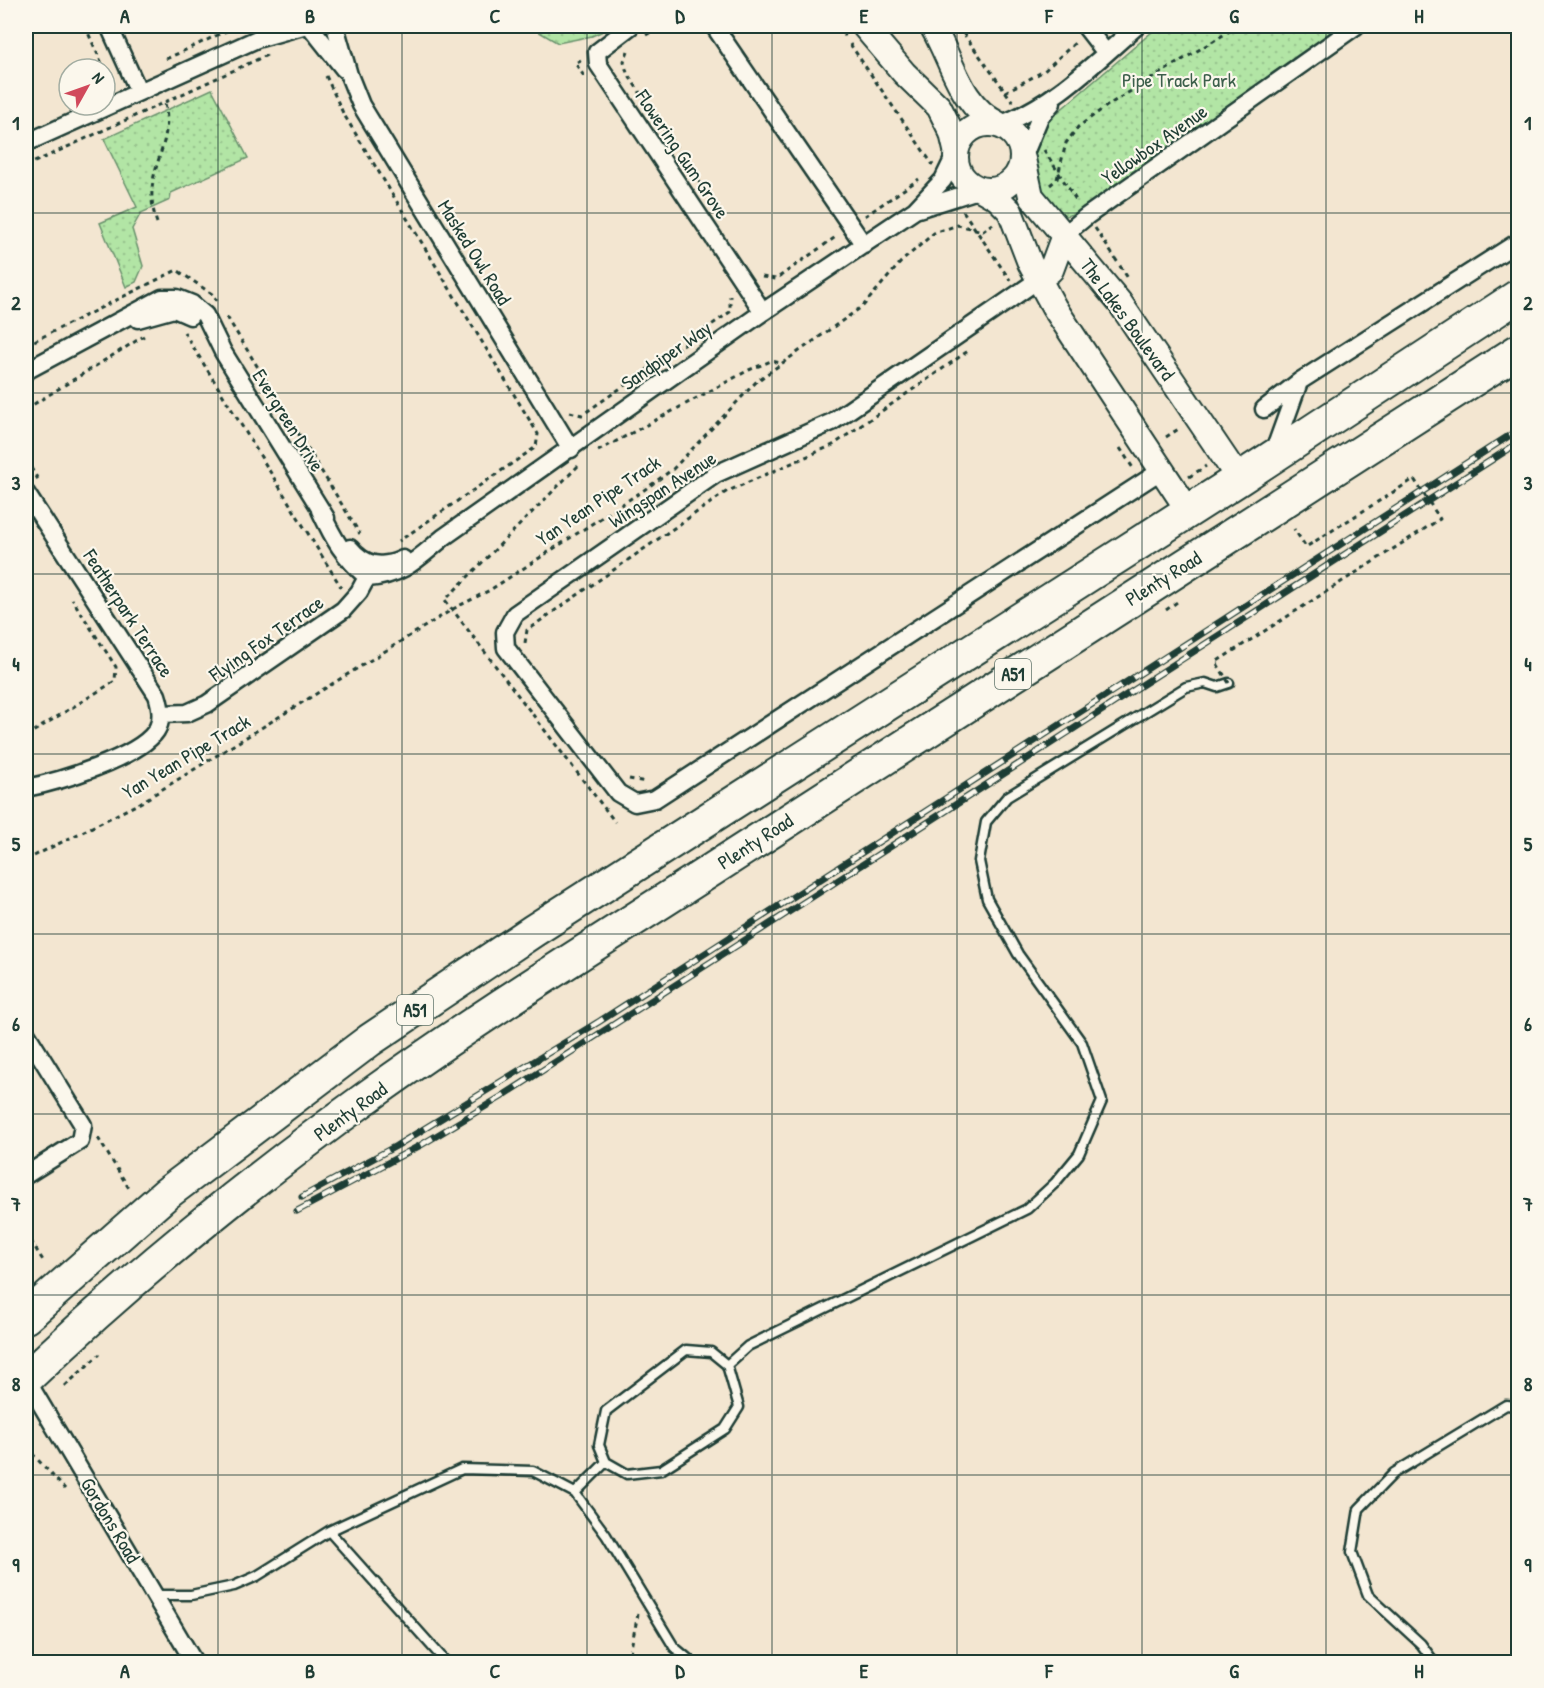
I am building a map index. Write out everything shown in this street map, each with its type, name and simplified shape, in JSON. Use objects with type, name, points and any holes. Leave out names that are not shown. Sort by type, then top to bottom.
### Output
[{"type":"highway","name":"A51","points":[[33,1302],[184,1180],[370,1040],[533,931],[1239,479],[1518,296]]},
{"type":"highway","name":"Plenty Road","points":[[26,1378],[87,1320],[205,1221],[371,1094],[746,847],[1518,351]]},
{"type":"highway","points":[[1239,479],[1262,517]]},
{"type":"highway","points":[[1188,510],[1213,548]]},
{"type":"street","points":[[109,26],[139,92]]},
{"type":"street","points":[[26,143],[256,39],[274,26]]},
{"type":"street","points":[[335,26],[349,75]]},
{"type":"street","points":[[597,52],[631,26]]},
{"type":"street","points":[[714,26],[864,245]]},
{"type":"street","points":[[864,26],[904,73],[939,107],[952,133],[956,162],[964,179],[997,198],[1010,211],[1029,286],[1152,476],[1188,510]]},
{"type":"street","points":[[932,26],[965,97],[982,116],[999,124],[1017,137],[1023,158]]},
{"type":"street","points":[[956,151],[967,131],[977,126],[999,124],[1022,116],[1062,91],[1137,26]]},
{"type":"street","name":"Yellowbox Avenue","points":[[1064,235],[1087,216],[1356,26]]},
{"type":"street","points":[[256,39],[312,27],[349,75]]},
{"type":"street","points":[[1087,28],[1106,53]]},
{"type":"street","name":"Flowering Gum Grove","points":[[597,52],[598,64],[763,312]]},
{"type":"street","name":"Masked Owl Road","points":[[349,75],[361,105],[403,176],[571,449]]},
{"type":"street","points":[[982,189],[1005,186],[1020,170],[1040,117],[1062,91]]},
{"type":"street","name":"Sandpiper Way","points":[[915,210],[956,151]]},
{"type":"street","name":"The Lakes Boulevard","points":[[1023,158],[1031,196],[1120,303],[1239,479]]},
{"type":"street","name":"Sandpiper Way","points":[[370,571],[386,577],[405,570],[444,537],[763,312],[915,210],[982,189]]},
{"type":"street","points":[[1029,286],[1051,270],[1064,235]]},
{"type":"street","points":[[1264,409],[1300,381],[1518,242]]},
{"type":"street","name":"Wingspan Avenue","points":[[1029,286],[832,422],[716,474],[515,614],[505,632],[506,648],[618,793],[635,802],[655,799],[1152,476]]},
{"type":"street","name":"Evergreen Drive","points":[[26,371],[104,331],[176,303],[223,352],[320,510],[336,546],[350,563],[370,571]]},
{"type":"street","points":[[1273,455],[1300,381]]},
{"type":"street","name":"Featherpark Terrace","points":[[26,493],[157,695],[161,714]]},
{"type":"street","name":"Flying Fox Terrace","points":[[161,714],[187,713],[207,705],[343,610],[354,598],[370,571]]},
{"type":"street","points":[[26,788],[71,776],[119,756],[148,739],[159,725],[161,714]]},
{"type":"street","points":[[26,1033],[83,1125],[80,1141],[26,1175]]},
{"type":"street","name":"Gordons Road","points":[[26,1378],[194,1662]]},
{"type":"lane","points":[[727,1365],[748,1346],[1027,1209],[1055,1184],[1079,1154],[1102,1101],[1082,1043],[1018,954],[987,900],[979,861],[986,822],[1007,797],[1186,687],[1205,683],[1217,687],[1229,683]]},
{"type":"lane","points":[[686,1350],[711,1352],[727,1365],[739,1407],[725,1429],[661,1470],[627,1474],[606,1462],[599,1445],[606,1411],[686,1350]]},
{"type":"lane","points":[[1434,1662],[1421,1644],[1368,1595],[1352,1552],[1359,1509],[1394,1473],[1506,1404],[1518,1406]]},
{"type":"lane","points":[[575,1493],[606,1462]]},
{"type":"lane","points":[[156,1595],[191,1595],[234,1586],[257,1576],[329,1531],[462,1469],[533,1471],[575,1493],[606,1535],[642,1598],[674,1647],[692,1662]]},
{"type":"lane","points":[[329,1531],[446,1662]]},
{"type":"path","points":[[85,26],[100,57]]},
{"type":"path","points":[[158,63],[237,26]]},
{"type":"path","points":[[645,36],[662,26]]},
{"type":"path","points":[[756,267],[762,277],[776,279],[851,227],[939,174],[837,26]]},
{"type":"path","points":[[958,26],[1022,116]]},
{"type":"path","points":[[1031,196],[1054,183],[1060,173],[1066,143],[1078,127],[1108,105],[1238,26]]},
{"type":"path","points":[[1005,92],[1044,71],[1087,28]]},
{"type":"path","points":[[632,47],[624,61],[627,73],[704,190]]},
{"type":"path","points":[[26,166],[277,51]]},
{"type":"path","points":[[588,82],[574,63],[597,52]]},
{"type":"path","points":[[324,70],[343,113],[538,434],[536,447],[396,543]]},
{"type":"path","points":[[156,84],[165,103],[169,119],[167,140],[152,178],[152,209],[157,223]]},
{"type":"path","points":[[1033,132],[1132,284]]},
{"type":"path","points":[[954,197],[977,230],[1029,286]]},
{"type":"path","points":[[977,230],[983,231],[1010,211]]},
{"type":"path","name":"Yan Yean Pipe Track","points":[[26,860],[140,803],[453,609],[490,590],[652,485],[673,468],[736,401],[781,363],[818,340],[863,306],[901,262],[934,233],[958,225],[977,230]]},
{"type":"path","points":[[26,345],[177,270],[212,294],[363,539]]},
{"type":"path","points":[[565,403],[571,414],[582,415],[730,312],[731,298],[724,288]]},
{"type":"path","points":[[174,330],[185,332],[343,589],[354,598]]},
{"type":"path","points":[[26,409],[154,332]]},
{"type":"path","points":[[532,652],[525,643],[527,630],[669,531],[726,492],[833,445],[973,348]]},
{"type":"path","points":[[594,454],[749,370],[771,361],[781,363]]},
{"type":"path","points":[[1139,457],[1188,423],[1200,422]]},
{"type":"path","points":[[1118,444],[1139,457],[1152,476]]},
{"type":"path","points":[[585,458],[445,600],[474,641],[615,822]]},
{"type":"path","points":[[1229,683],[1216,662],[1440,519],[1414,479],[1306,547],[1294,529]]},
{"type":"path","points":[[26,736],[115,681],[116,667],[71,597]]},
{"type":"path","points":[[626,776],[629,779],[651,783]]},
{"type":"path","points":[[83,1133],[98,1137],[130,1190]]},
{"type":"path","points":[[26,1233],[44,1262]]},
{"type":"path","points":[[65,1386],[100,1354]]},
{"type":"path","points":[[26,1447],[65,1488]]},
{"type":"path","points":[[628,1662],[642,1598]]},
{"type":"green space","points":[[529,26],[614,26],[592,36],[558,43]]},
{"type":"green space","name":"Pipe Track Park","points":[[1159,26],[1343,26],[1077,213],[1066,216],[1058,214],[1046,201],[1033,165],[1034,152],[1044,124]]},
{"type":"green space","points":[[212,89],[248,158],[171,193],[170,200],[141,213],[132,229],[143,266],[136,282],[126,287],[100,223],[137,207],[104,139]]},
{"type":"railway","points":[[302,1197],[396,1146],[600,1021],[1518,430]]},
{"type":"railway","points":[[297,1211],[421,1145],[501,1097],[1518,443]]}]
